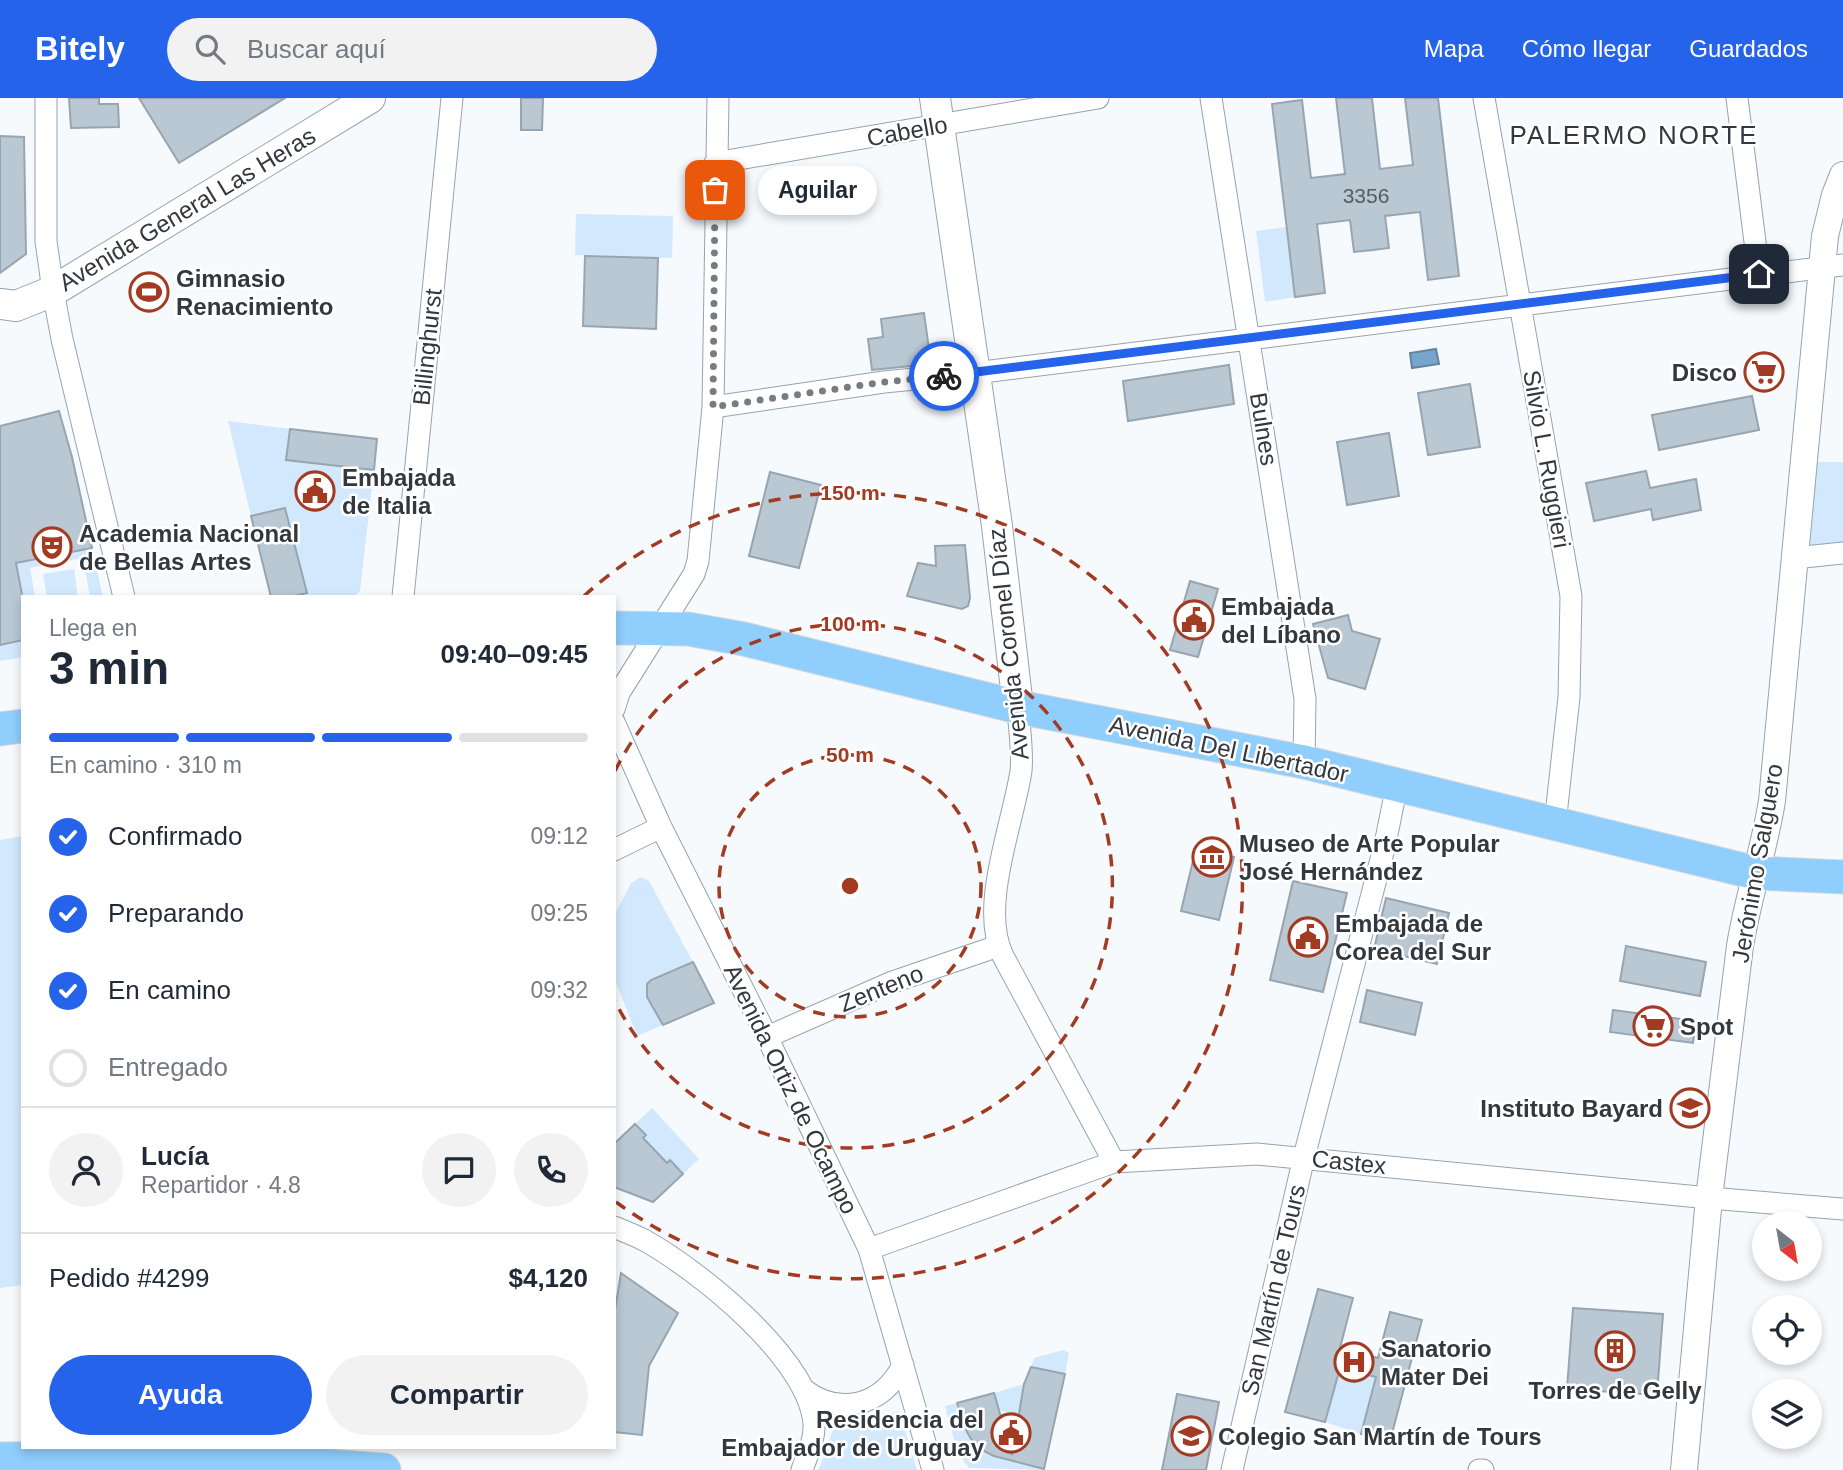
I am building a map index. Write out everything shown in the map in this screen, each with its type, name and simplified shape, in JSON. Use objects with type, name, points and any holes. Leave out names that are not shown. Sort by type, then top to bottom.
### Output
[{"type":"main road","name":"Avenida General Las Heras","points":[[0,304],[16,306],[53,291],[370,98]]},
{"type":"main road","name":"Avenida Coronel Díaz","points":[[937,112],[997,526],[1018,707]]},
{"type":"main road","name":"Avenida Del Libertador","points":[[616,628],[688,629],[744,639],[1018,707],[1304,762],[1755,873],[1843,877]]},
{"type":"main road","points":[[0,729],[21,726]]},
{"type":"main road","points":[[0,1459],[263,1459],[384,1470]]},
{"type":"street","points":[[46,98],[46,241],[53,291],[124,595]]},
{"type":"street","name":"Billinghurst","points":[[403,595],[452,98]]},
{"type":"street","points":[[616,703],[619,693],[694,574],[698,561],[713,407],[718,98]]},
{"type":"street","name":"Cabello","points":[[715,163],[937,112],[1098,98]]},
{"type":"street","name":"Bulnes","points":[[1211,98],[1306,699],[1304,762]]},
{"type":"street","name":"Silvio L. Ruggieri","points":[[1485,98],[1571,596],[1569,697],[1555,824]]},
{"type":"street","points":[[1737,98],[1759,274]]},
{"type":"street","name":"Jerónimo Salguero","points":[[1684,1470],[1709,1198],[1740,946],[1755,873],[1767,835],[1772,801],[1795,558],[1832,267],[1825,236],[1843,175]]},
{"type":"street","points":[[713,407],[884,382],[1832,267]]},
{"type":"street","points":[[1795,558],[1843,553]]},
{"type":"street","name":"Avenida Coronel Díaz","points":[[1018,707],[1021,769],[996,893],[994,920],[998,946],[1114,1162]]},
{"type":"street","name":"Avenida Ortiz de Ocampo","points":[[616,726],[661,827],[767,1037],[869,1250],[933,1470]]},
{"type":"street","name":"San Martín de Tours","points":[[1232,1470],[1304,1157],[1385,844],[1397,785]]},
{"type":"street","points":[[616,849],[661,827]]},
{"type":"street","name":"Zenteno","points":[[767,1037],[890,983],[998,946]]},
{"type":"street","name":"Castex","points":[[869,1250],[1114,1162],[1257,1154],[1843,1209]]},
{"type":"street","points":[[616,1228],[644,1240],[723,1296],[774,1348],[803,1389],[812,1412],[812,1441],[802,1470]]},
{"type":"street","points":[[803,1389],[823,1401],[835,1404],[859,1403],[881,1393],[903,1365]]},
{"type":"shaded area","points":[[576,214],[673,216],[672,258],[575,255]]},
{"type":"shaded area","points":[[1286,227],[1295,297],[1265,302],[1256,231]]},
{"type":"shaded area","points":[[228,421],[290,429],[374,470],[360,591],[355,595],[296,595],[306,592],[286,508],[251,516]]},
{"type":"shaded area","points":[[1807,462],[1843,462],[1843,549],[1799,553]]},
{"type":"shaded area","points":[[92,548],[103,595],[90,595],[83,558],[30,568],[35,595],[22,595],[16,563]]},
{"type":"shaded area","points":[[74,569],[78,595],[47,595],[43,574]]},
{"type":"shaded area","points":[[21,640],[21,657],[0,661],[0,645]]},
{"type":"shaded area","points":[[21,836],[21,1285],[0,1288],[0,840]]},
{"type":"shaded area","points":[[641,877],[649,881],[693,962],[647,984],[647,997],[663,1025],[637,1036],[616,982],[616,912],[631,883]]},
{"type":"shaded area","points":[[652,1108],[699,1159],[683,1174],[670,1161],[667,1163],[643,1138],[645,1135],[635,1124]]},
{"type":"shaded area","points":[[1063,1350],[1069,1353],[1065,1374],[1031,1367],[1034,1358]]},
{"type":"shaded area","points":[[1336,1367],[1376,1377],[1361,1434],[1325,1422],[1336,1380]]},
{"type":"shaded area","points":[[1024,1384],[1029,1420],[999,1410],[994,1393]]},
{"type":"shaded area","points":[[957,1403],[966,1430],[976,1445],[992,1454],[1044,1470],[969,1468],[958,1454],[945,1406]]},
{"type":"shaded area","points":[[899,1411],[917,1470],[818,1470],[828,1448],[833,1427],[852,1427]]},
{"type":"water","points":[[1436,349],[1439,364],[1412,368],[1410,353]]},
{"type":"building","points":[[69,98],[99,98],[99,104],[118,104],[119,127],[71,128]]},
{"type":"building","points":[[139,98],[285,98],[179,163]]},
{"type":"building","points":[[521,98],[543,98],[542,130],[521,130]]},
{"type":"building","points":[[1336,98],[1372,98],[1380,169],[1413,165],[1405,98],[1438,98],[1459,276],[1428,280],[1420,212],[1385,216],[1389,248],[1373,250],[1354,252],[1350,220],[1317,224],[1325,293],[1295,297],[1272,104],[1302,100],[1311,178],[1345,174]]},
{"type":"building","points":[[0,136],[24,137],[26,254],[0,273]]},
{"type":"building","points":[[585,256],[658,258],[656,329],[583,326]]},
{"type":"building","points":[[924,313],[931,364],[872,370],[868,339],[883,337],[881,319]]},
{"type":"building","points":[[1229,365],[1234,404],[1128,421],[1123,381]]},
{"type":"building","points":[[1470,384],[1480,447],[1428,455],[1418,393]]},
{"type":"building","points":[[1752,396],[1759,430],[1659,450],[1652,415]]},
{"type":"building","points":[[59,411],[92,548],[16,563],[22,595],[21,640],[0,645],[0,426]]},
{"type":"building","points":[[290,429],[377,439],[374,470],[286,460]]},
{"type":"building","points":[[1389,433],[1399,496],[1347,505],[1337,442]]},
{"type":"building","points":[[1646,471],[1650,488],[1696,479],[1701,510],[1653,520],[1651,509],[1594,521],[1586,483]]},
{"type":"building","points":[[770,472],[821,485],[799,568],[749,556]]},
{"type":"building","points":[[285,508],[307,593],[271,595],[251,516]]},
{"type":"building","points":[[965,545],[970,598],[968,606],[962,609],[907,596],[918,563],[936,566],[935,546]]},
{"type":"building","name":"Embajada del Líbano","points":[[1190,581],[1218,589],[1198,657],[1170,650]]},
{"type":"building","points":[[1348,615],[1352,631],[1380,639],[1365,689],[1328,678],[1313,624]]},
{"type":"building","points":[[1196,848],[1234,857],[1219,920],[1181,911]]},
{"type":"building","name":"Embajada de Corea del Sur","points":[[1293,881],[1347,893],[1323,992],[1270,980]]},
{"type":"building","points":[[1386,898],[1449,913],[1437,964],[1374,949]]},
{"type":"building","points":[[1626,946],[1706,962],[1700,996],[1620,981]]},
{"type":"building","points":[[693,962],[714,1003],[663,1025],[647,997],[647,984]]},
{"type":"building","points":[[1367,990],[1422,1003],[1415,1035],[1360,1022]]},
{"type":"building","name":"Spot","points":[[1613,1010],[1696,1021],[1693,1043],[1610,1032]]},
{"type":"building","points":[[635,1124],[646,1135],[643,1138],[667,1163],[670,1160],[683,1174],[653,1202],[616,1188],[616,1142]]},
{"type":"building","points":[[621,1273],[678,1313],[649,1366],[642,1435],[616,1432],[616,1304]]},
{"type":"building","name":"Sanatorio Mater Dei","points":[[1318,1289],[1353,1298],[1340,1348],[1378,1358],[1390,1312],[1422,1320],[1390,1441],[1361,1434],[1376,1377],[1340,1368],[1325,1422],[1285,1412]]},
{"type":"building","name":"Torres de Gelly","points":[[1573,1308],[1663,1314],[1657,1395],[1567,1389]]},
{"type":"building","points":[[1031,1367],[1065,1374],[1044,1469],[994,1456],[976,1447],[967,1432],[957,1403],[994,1393],[1012,1455],[1024,1384]]},
{"type":"building","name":"Colegio San Martín de Tours","points":[[1177,1394],[1219,1402],[1206,1470],[1162,1470]]},
{"type":"way so far","points":[[715,190],[713,407],[944,376]]},
{"type":"place","name":"Aguilar","points":[[715,190]]},
{"type":"place","name":"Gimnasio Renacimiento","points":[[149,292]]},
{"type":"place","name":"Disco","points":[[1764,372]]},
{"type":"place","name":"Embajada de Italia","points":[[315,491]]},
{"type":"place","name":"Academia Nacional de Bellas Artes","points":[[52,547]]},
{"type":"place","name":"Embajada del Líbano","points":[[1194,620]]},
{"type":"place","name":"Museo de Arte Popular José Hernández","points":[[1212,857]]},
{"type":"place","name":"Embajada de Corea del Sur","points":[[1308,937]]},
{"type":"place","name":"Spot","points":[[1653,1026]]},
{"type":"place","name":"Instituto Bayard","points":[[1690,1108]]},
{"type":"place","name":"Torres de Gelly","points":[[1615,1351]]},
{"type":"place","name":"Sanatorio Mater Dei","points":[[1354,1362]]},
{"type":"place","name":"Residencia del Embajador de Uruguay","points":[[1011,1433]]},
{"type":"place","name":"Colegio San Martín de Tours","points":[[1191,1436]]},
{"type":"district","name":"PALERMO NORTE","points":[[1634,135]]},
{"type":"route","points":[[944,376],[1759,274]]}]
